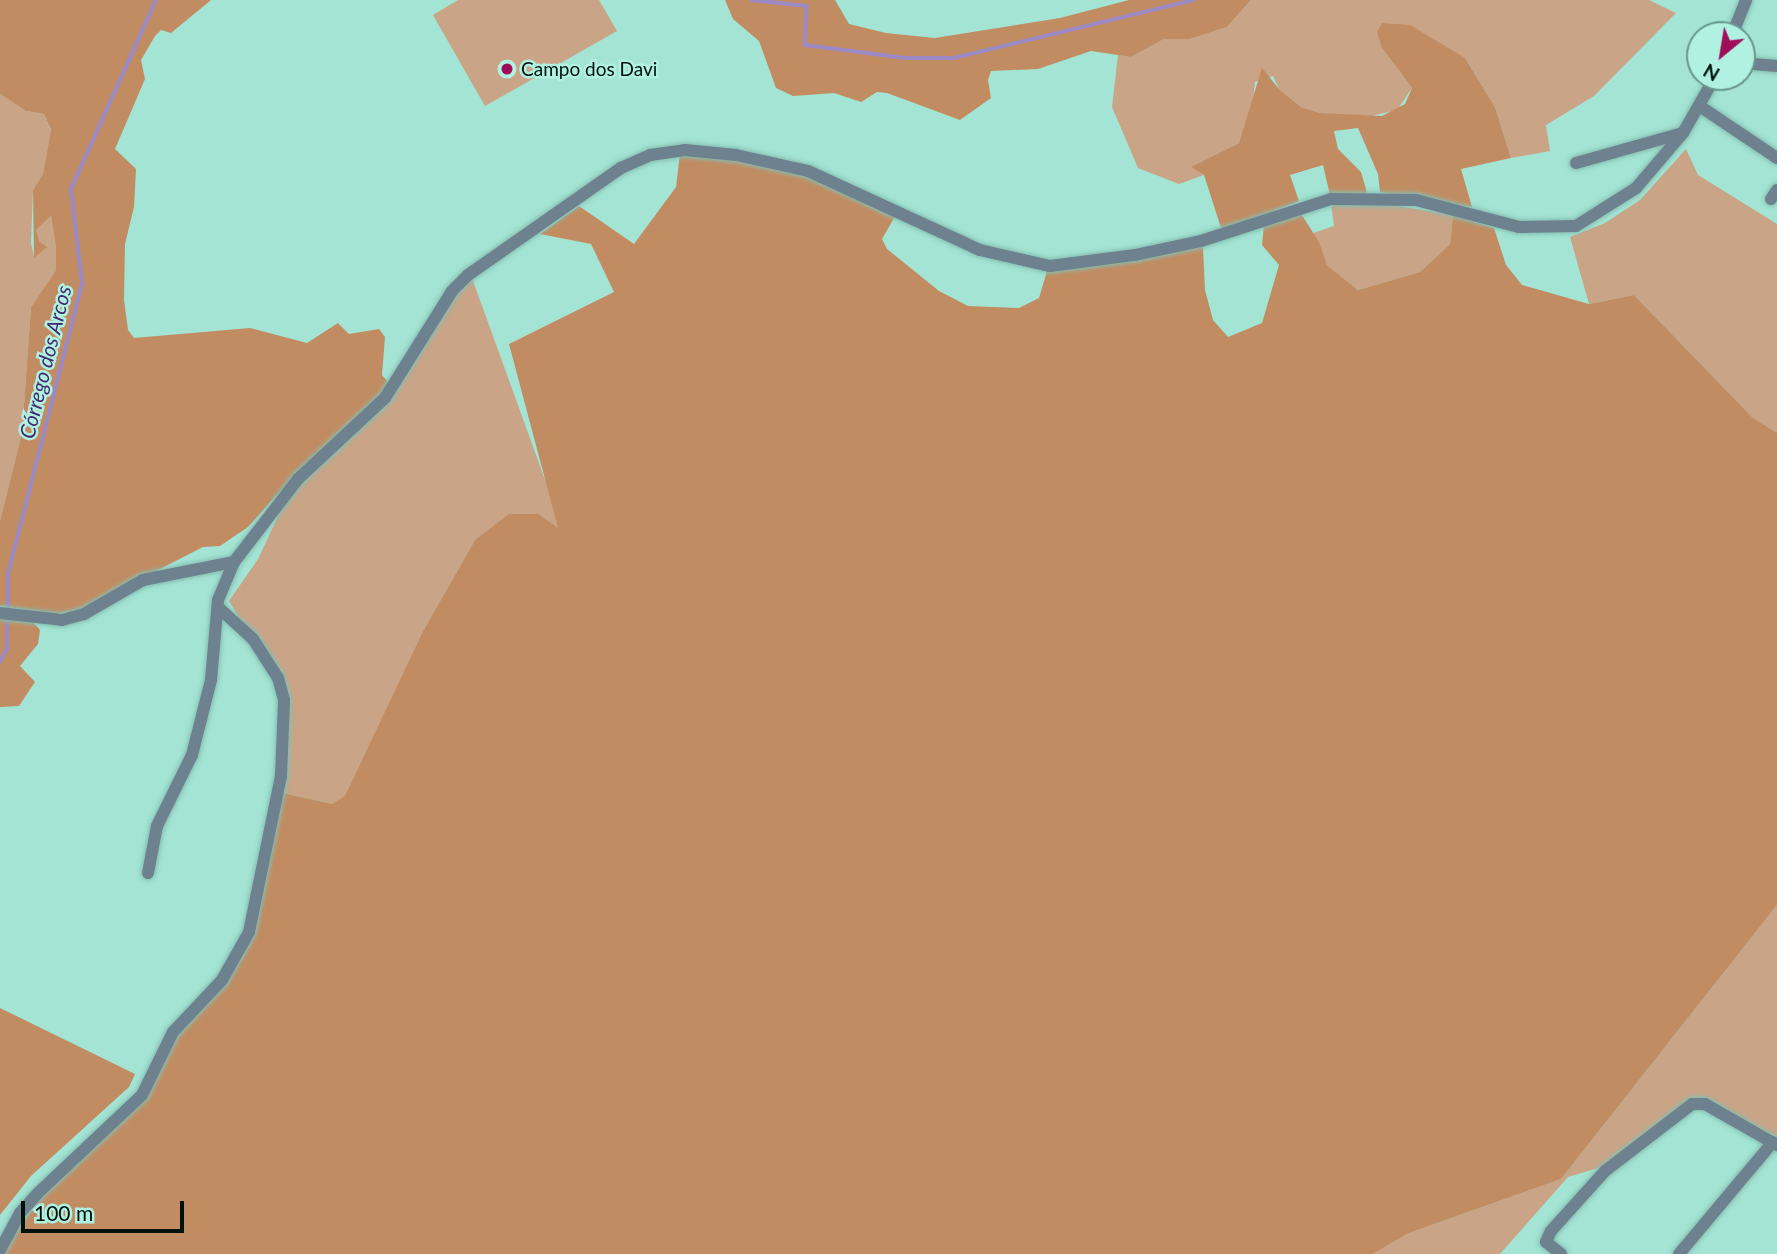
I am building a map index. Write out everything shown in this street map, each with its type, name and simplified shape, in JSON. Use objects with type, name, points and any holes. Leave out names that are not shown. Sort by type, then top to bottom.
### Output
[{"type":"street","points":[[1738,21],[1746,0]]},
{"type":"street","points":[[1756,64],[1777,66]]},
{"type":"street","points":[[148,873],[157,826],[192,755],[203,717],[218,607],[234,562],[290,489],[385,398],[452,291],[468,275],[621,168],[650,155],[685,150],[736,155],[816,173],[980,250],[1050,266],[1135,256],[1201,241],[1331,199],[1416,200],[1518,227],[1576,226],[1636,188],[1683,133],[1708,91]]},
{"type":"street","points":[[1701,107],[1777,158]]},
{"type":"street","points":[[1576,163],[1683,133]]},
{"type":"street","points":[[0,613],[62,620],[84,614],[143,580],[234,562]]},
{"type":"street","points":[[0,1250],[33,1199],[142,1095],[173,1032],[222,980],[249,932],[281,776],[284,700],[278,678],[253,639],[218,607]]},
{"type":"street","points":[[1561,1254],[1546,1242],[1551,1231],[1605,1171],[1692,1104],[1705,1104],[1775,1143],[1679,1254]]},
{"type":"shaded area","points":[[0,0],[211,0],[171,33],[161,30],[155,36],[141,60],[145,79],[115,149],[136,169],[134,207],[125,244],[124,300],[128,330],[134,338],[250,328],[307,343],[338,323],[349,334],[379,329],[385,337],[382,375],[388,382],[381,396],[296,474],[248,527],[220,546],[203,547],[82,609],[55,614],[0,606],[0,521],[22,433],[31,307],[56,270],[56,248],[51,216],[36,230],[40,242],[47,247],[34,258],[33,190],[43,174],[51,130],[44,114],[26,111],[0,94]]},
{"type":"shaded area","name":"Campo dos Davi","points":[[458,0],[599,0],[617,31],[485,106],[433,15]]},
{"type":"shaded area","points":[[725,0],[835,0],[849,24],[886,33],[935,38],[1060,18],[1129,0],[1251,0],[1227,27],[1190,39],[1164,39],[1131,57],[1091,51],[1038,69],[991,71],[988,80],[991,98],[960,120],[887,93],[877,92],[861,102],[834,93],[793,96],[776,88],[759,41],[733,19]]},
{"type":"shaded area","points":[[1251,0],[1649,0],[1676,13],[1594,96],[1546,125],[1550,151],[1511,158],[1495,107],[1465,58],[1382,48],[1412,88],[1397,110],[1367,117],[1320,113],[1301,107],[1279,89],[1273,76],[1255,82],[1252,111],[1239,143],[1192,167],[1204,175],[1179,184],[1138,168],[1112,107],[1118,55],[1131,57],[1164,39],[1190,39],[1227,27]]},
{"type":"shaded area","points":[[1382,23],[1410,25],[1465,58],[1495,107],[1511,158],[1461,169],[1472,207],[1380,192],[1378,174],[1358,128],[1334,131],[1338,149],[1361,172],[1367,193],[1330,195],[1323,165],[1290,175],[1299,201],[1222,231],[1204,175],[1191,167],[1239,143],[1262,68],[1279,89],[1301,107],[1320,113],[1382,116],[1405,104],[1412,88],[1382,48],[1377,32]]},
{"type":"shaded area","points":[[0,94],[26,111],[44,114],[51,131],[43,174],[33,190],[31,243],[34,257],[40,242],[36,230],[51,216],[56,270],[31,307],[22,433],[0,521]]},
{"type":"shaded area","points":[[1686,149],[1698,175],[1777,224],[1777,433],[1752,417],[1634,295],[1589,304],[1570,237],[1605,223],[1640,200]]},
{"type":"shaded area","points":[[680,154],[733,159],[821,180],[897,213],[882,239],[887,249],[939,291],[968,306],[1019,308],[1039,298],[1047,271],[1203,247],[1205,290],[1213,320],[1228,337],[1262,323],[1279,265],[1262,245],[1264,224],[1300,212],[1319,242],[1327,265],[1358,290],[1420,272],[1450,244],[1453,215],[1494,228],[1506,265],[1522,285],[1589,304],[1634,295],[1752,417],[1777,433],[1777,905],[1561,1179],[1409,1233],[1373,1254],[3,1254],[25,1218],[51,1187],[148,1094],[170,1045],[241,960],[254,928],[283,793],[332,804],[345,796],[423,631],[475,540],[509,514],[538,514],[558,528],[509,344],[614,292],[591,244],[540,234],[579,206],[634,244],[676,187]]},
{"type":"shaded area","points":[[1380,203],[1453,215],[1450,244],[1420,272],[1358,290],[1327,265],[1313,233],[1334,226],[1331,204]]},
{"type":"shaded area","points":[[472,278],[553,502],[558,529],[475,540],[423,631],[345,797],[332,804],[283,793],[289,702],[229,601],[258,559],[287,497],[388,400],[453,295]]},
{"type":"shaded area","points":[[0,616],[32,621],[40,630],[38,644],[20,666],[35,682],[19,706],[0,707]]},
{"type":"shaded area","points":[[1777,905],[1777,1136],[1773,1142],[1692,1104],[1615,1163],[1568,1177],[1500,1254],[1373,1254],[1409,1233],[1561,1179]]},
{"type":"shaded area","points":[[0,1008],[135,1074],[129,1087],[31,1176],[0,1215]]},
{"type":"waterway","name":"Córrego dos Arcos","points":[[8,610],[8,574],[82,284],[71,189],[156,0]]},
{"type":"waterway","name":"Córrego dos Arcos","points":[[752,0],[807,6],[805,45],[905,58],[954,58],[1194,0]]},
{"type":"waterway","name":"Córrego dos Arcos","points":[[0,662],[7,649],[7,618]]},
{"type":"place","name":"Campo dos Davi","points":[[507,69]]}]
